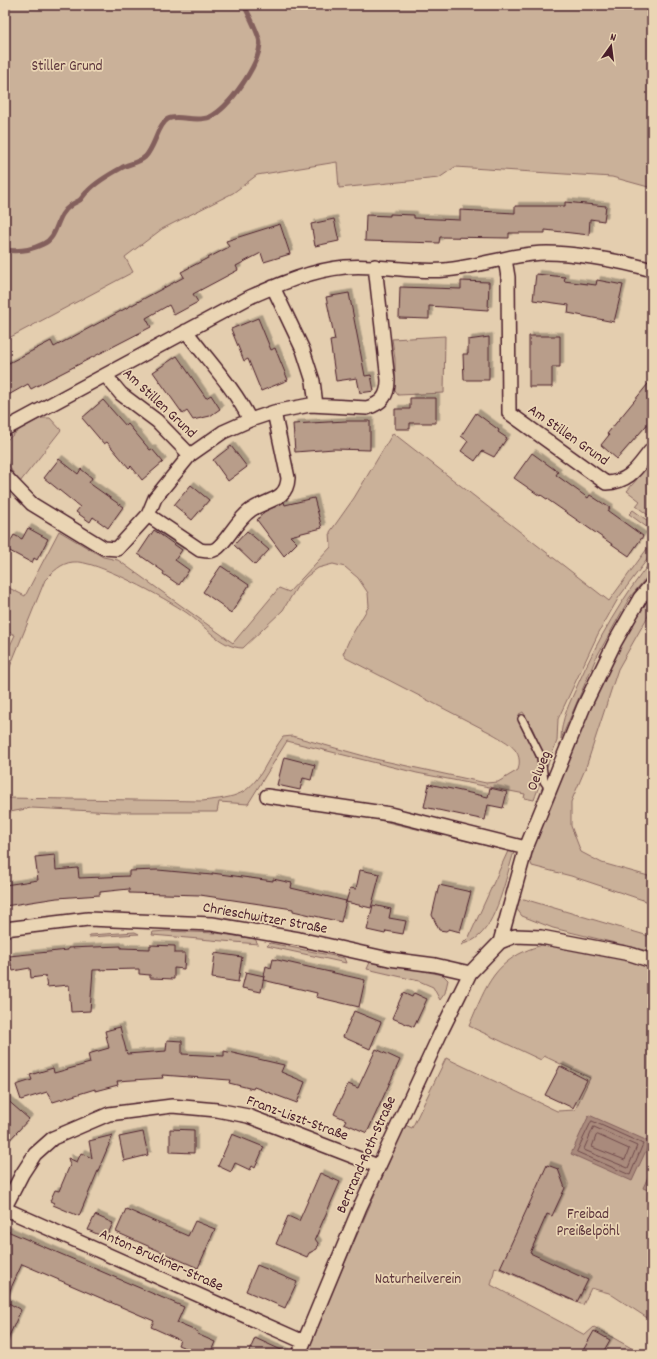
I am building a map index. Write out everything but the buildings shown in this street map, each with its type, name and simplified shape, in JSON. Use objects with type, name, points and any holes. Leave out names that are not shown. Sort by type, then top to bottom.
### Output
[{"type":"street","name":"Am Stillen Grund","points":[[5,430],[250,297],[284,282],[324,270],[344,267],[375,266],[414,270],[445,270],[532,254],[562,255],[605,260],[652,270]]},
{"type":"street","name":"Am Stillen Grund","points":[[505,259],[508,277],[509,413],[606,483],[617,483],[627,479],[652,449]]},
{"type":"street","name":"Am Stillen Grund","points":[[5,476],[32,504],[104,548],[117,549],[121,547],[148,515],[155,498],[190,455],[223,432],[250,420],[274,412],[316,404],[367,408],[376,405],[384,399],[388,390],[375,266]]},
{"type":"street","points":[[273,287],[304,350],[313,381],[316,404]]},
{"type":"street","points":[[186,331],[228,383],[239,399],[250,420]]},
{"type":"street","name":"Am Stillen Grund","points":[[106,376],[121,394],[157,420],[190,455]]},
{"type":"street","points":[[148,515],[200,550],[210,551],[217,548],[239,520],[251,510],[283,494],[288,488],[288,478],[274,412]]},
{"type":"street","name":"Oelweg","points":[[470,973],[500,942],[526,848],[584,706],[614,642],[640,598],[652,584]]},
{"type":"street","points":[[267,796],[390,814],[526,848]]},
{"type":"street","name":"Chrieschwitzer Straße","points":[[5,929],[88,919],[212,924],[299,939],[389,959],[435,964],[470,973]]},
{"type":"street","points":[[500,942],[515,936],[541,937],[630,954],[652,961]]},
{"type":"street","name":"Bertrand-Roth-Straße","points":[[302,1348],[378,1166],[470,973]]},
{"type":"street","name":"Franz-Liszt-Straße","points":[[5,1208],[22,1174],[35,1154],[53,1138],[108,1114],[172,1106],[217,1110],[248,1116],[378,1166]]},
{"type":"street","name":"Anton-Bruckner-Straße","points":[[5,1208],[302,1348]]},
{"type":"lane","points":[[522,719],[541,757],[544,781],[550,790]]},
{"type":"green space","name":"Stiller Grund","points":[[5,5],[652,5],[652,188],[612,177],[455,167],[439,178],[339,188],[337,162],[257,175],[233,193],[162,229],[125,257],[133,272],[5,340]]},
{"type":"green space","points":[[445,336],[444,393],[398,395],[395,391],[395,359],[392,339]]},
{"type":"green space","points":[[41,418],[50,418],[61,430],[20,482],[8,463],[5,441],[21,429]]},
{"type":"green space","points":[[393,433],[609,601],[652,542],[652,553],[619,597],[598,634],[558,719],[557,741],[546,769],[530,725],[523,712],[519,714],[536,757],[540,774],[540,783],[534,800],[524,798],[525,794],[417,773],[287,741],[248,804],[219,802],[217,812],[115,812],[31,808],[5,813],[5,798],[202,801],[233,796],[241,793],[254,782],[283,737],[292,736],[375,759],[486,783],[498,782],[518,770],[519,757],[517,752],[509,744],[493,734],[346,658],[343,654],[350,638],[369,606],[368,593],[358,578],[345,567],[333,564],[318,568],[306,577],[297,587],[283,610],[243,648],[235,647],[220,640],[187,613],[131,581],[83,563],[73,562],[65,564],[58,568],[45,580],[5,679],[5,656],[15,635],[5,630],[5,586],[25,596],[59,531],[103,557],[118,560],[233,643],[279,588],[289,592],[331,547],[330,532],[354,498]]},
{"type":"green space","points":[[652,461],[652,518],[636,506],[640,501],[627,491]]},
{"type":"green space","points":[[633,510],[652,524],[652,531],[629,514]]},
{"type":"green space","points":[[652,560],[652,571],[630,597],[596,658],[561,739],[561,731],[566,711],[594,651],[611,619]]},
{"type":"green space","points":[[652,589],[652,609],[618,669],[586,767],[571,802],[571,826],[581,852],[602,863],[652,877],[652,903],[571,876],[532,866],[530,861],[535,839],[606,667]]},
{"type":"green space","points":[[379,819],[430,829],[513,850],[514,852],[495,912],[483,932],[475,939],[461,945],[469,937],[508,851]]},
{"type":"green space","points":[[524,899],[652,937],[652,952],[553,928],[522,916],[516,908],[519,900]]},
{"type":"green space","points":[[166,931],[216,933],[255,939],[258,944],[152,935],[153,932]]},
{"type":"green space","points":[[135,932],[139,934],[89,937],[90,935]]},
{"type":"green space","points":[[270,943],[344,958],[346,963],[267,946]]},
{"type":"green space","points":[[542,945],[584,948],[652,966],[652,1321],[609,1293],[591,1288],[583,1305],[495,1267],[491,1285],[585,1335],[594,1327],[642,1354],[305,1354],[405,1125],[412,1128],[446,1058],[557,1111],[575,1110],[590,1078],[544,1056],[541,1060],[469,1026],[481,998],[494,975],[513,958]]},
{"type":"green space","points":[[371,960],[443,975],[448,980],[445,993],[440,1000],[433,987],[419,981],[367,969]]},
{"type":"water","points":[[589,1115],[650,1142],[632,1181],[571,1154]]},
{"type":"water","points":[[652,1168],[652,1192],[643,1188]]},
{"type":"waterway","points":[[5,250],[20,251],[38,246],[48,241],[55,232],[65,210],[80,200],[92,187],[105,178],[123,167],[137,162],[145,157],[162,126],[168,119],[177,117],[205,119],[218,112],[226,105],[249,74],[258,53],[260,44],[256,30],[244,5]]},
{"type":"park label","name":"Freibad Preißelpöhl","points":[[588,1224]]},
{"type":"park label","name":"Naturheilverein","points":[[418,1280]]}]
